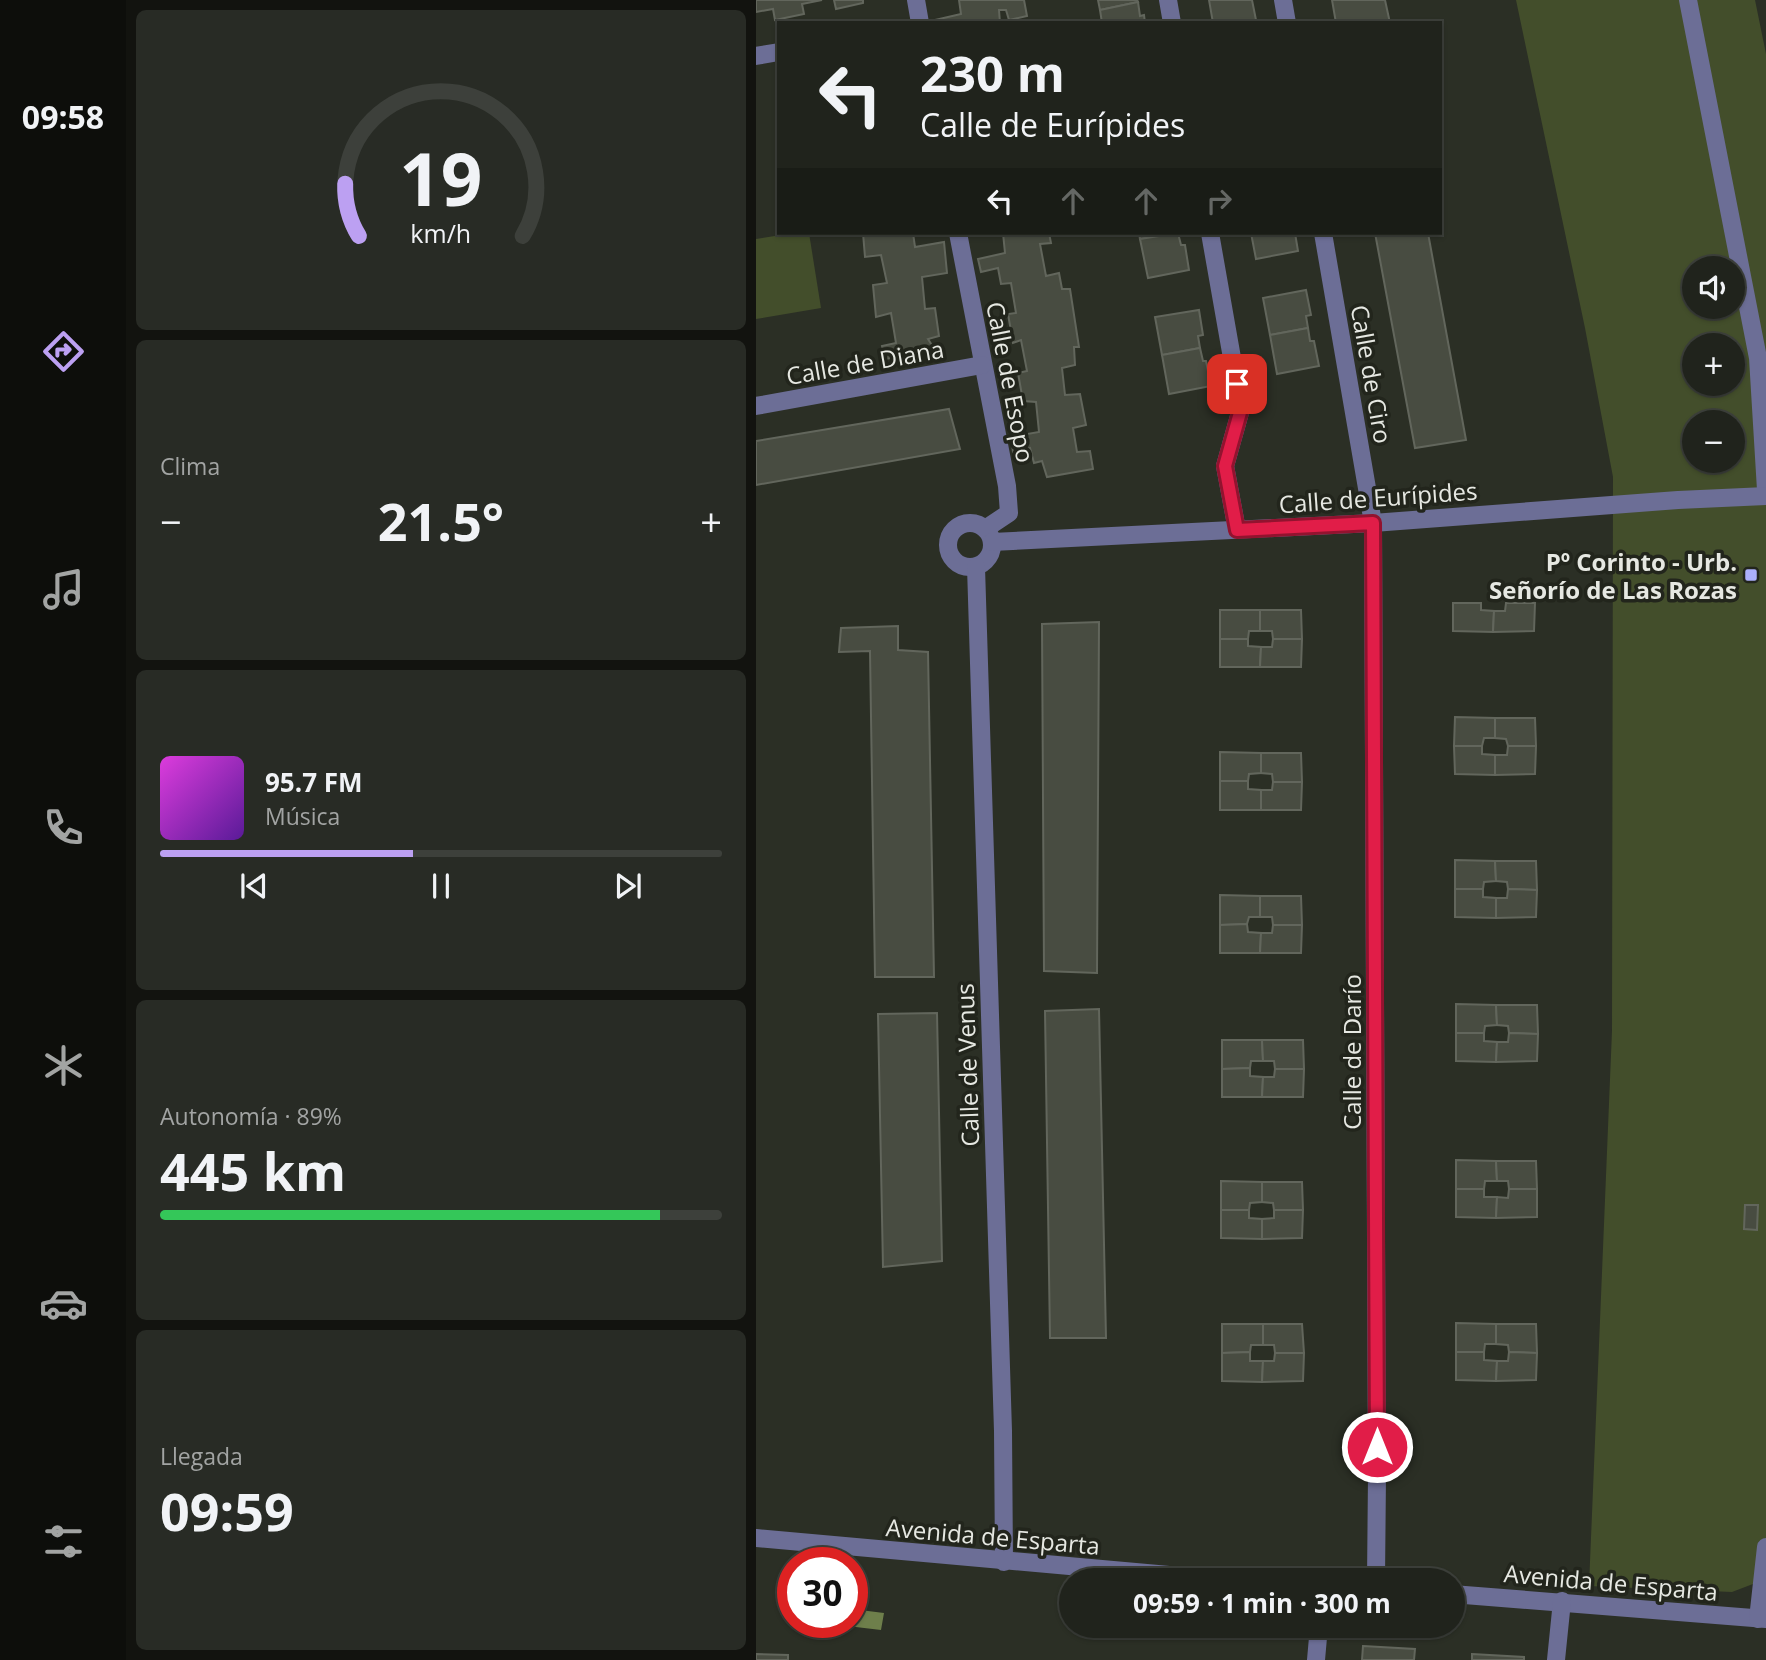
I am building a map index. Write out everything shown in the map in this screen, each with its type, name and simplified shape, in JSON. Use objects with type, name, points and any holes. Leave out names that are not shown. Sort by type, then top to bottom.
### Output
[{"type":"street","points":[[916,0],[920,21]]},
{"type":"street","points":[[1168,0],[1172,21]]},
{"type":"street","points":[[1283,0],[1287,21]]},
{"type":"street","points":[[1688,0],[1762,359],[1766,490]]},
{"type":"street","points":[[756,56],[777,52]]},
{"type":"street","name":"Calle de Esopo","points":[[958,235],[1007,486],[1009,513],[988,536]]},
{"type":"street","points":[[1210,235],[1241,409],[1225,466],[1237,530]]},
{"type":"street","name":"Calle de Ciro","points":[[1323,235],[1373,523]]},
{"type":"street","name":"Calle de Diana","points":[[756,406],[982,365]]},
{"type":"street","name":"Calle de Eurípides","points":[[988,536],[1237,530],[1766,496]]},
{"type":"street","points":[[965,523],[976,523],[988,536],[989,558],[976,567],[965,568],[956,563],[950,555],[947,545],[956,527],[965,523]]},
{"type":"street","name":"Calle de Darío","points":[[1373,523],[1377,1568]]},
{"type":"street","name":"Calle de Venus","points":[[976,567],[1003,1431],[1004,1562]]},
{"type":"street","name":"Avenida de Esparta","points":[[756,1538],[1078,1568]]},
{"type":"street","points":[[1762,1619],[1766,1547]]},
{"type":"street","name":"Avenida de Esparta","points":[[1465,1595],[1762,1619]]},
{"type":"street","points":[[1556,1660],[1562,1601]]},
{"type":"street","points":[[1316,1660],[1319,1638]]},
{"type":"shaded area","points":[[1516,0],[1755,0],[1766,54],[1766,1579],[1732,1592],[1589,1586],[1612,1031],[1613,477],[1585,328]]},
{"type":"shaded area","points":[[809,235],[821,308],[756,319],[756,239]]},
{"type":"shaded area","points":[[868,1611],[884,1613],[881,1630],[868,1628]]},
{"type":"building","points":[[756,0],[822,0],[802,4],[804,14],[775,20],[773,9],[756,12]]},
{"type":"building","points":[[834,0],[863,0],[863,3],[836,9]]},
{"type":"building","points":[[959,0],[1024,0],[1027,16],[1009,20],[1006,10],[999,10],[1000,21],[935,20],[961,14]]},
{"type":"building","points":[[1098,0],[1137,0],[1138,2],[1100,10]]},
{"type":"building","points":[[1209,0],[1252,0],[1256,20],[1213,21]]},
{"type":"building","points":[[1332,0],[1385,0],[1390,21],[1336,21]]},
{"type":"building","points":[[1138,2],[1140,16],[1144,15],[1145,21],[1102,21],[1100,10]]},
{"type":"building","points":[[863,235],[913,235],[915,247],[944,242],[947,273],[922,277],[925,309],[935,308],[939,336],[928,339],[935,350],[885,359],[882,346],[896,343],[891,313],[876,317],[873,285],[887,283],[881,255],[865,257]]},
{"type":"building","points":[[1003,235],[1049,235],[1051,243],[1040,244],[1046,276],[1059,273],[1062,289],[1070,289],[1079,347],[1074,347],[1075,365],[1062,368],[1065,395],[1080,394],[1086,425],[1073,428],[1077,452],[1090,451],[1093,469],[1047,477],[1042,461],[1034,463],[1030,448],[1013,452],[1011,437],[1039,432],[1036,402],[1023,401],[1018,373],[1027,371],[1021,340],[1013,343],[1008,314],[1016,313],[1011,283],[1001,284],[998,268],[981,272],[978,259],[1005,253]]},
{"type":"building","points":[[1139,235],[1163,235],[1140,239]]},
{"type":"building","points":[[1178,235],[1181,245],[1185,245],[1189,270],[1148,278],[1140,239]]},
{"type":"building","points":[[1251,235],[1295,235],[1298,251],[1256,259]]},
{"type":"building","points":[[1375,235],[1428,235],[1466,440],[1415,448]]},
{"type":"building","points":[[1306,290],[1311,315],[1306,316],[1308,328],[1270,335],[1263,298]]},
{"type":"building","points":[[1199,310],[1203,335],[1198,336],[1200,348],[1162,355],[1155,317]]},
{"type":"building","points":[[1308,328],[1310,341],[1314,341],[1319,366],[1277,374],[1270,335]]},
{"type":"building","points":[[1200,348],[1203,361],[1206,361],[1211,386],[1169,394],[1162,355]]},
{"type":"building","points":[[949,409],[960,449],[756,485],[756,441]]},
{"type":"building","points":[[1453,603],[1481,603],[1481,610],[1494,611],[1493,632],[1453,631]]},
{"type":"building","points":[[1506,603],[1535,603],[1534,631],[1493,632],[1494,611],[1505,611]]},
{"type":"building","points":[[1220,610],[1260,610],[1260,631],[1249,631],[1248,639],[1220,639]]},
{"type":"building","points":[[1260,610],[1301,610],[1302,639],[1273,639],[1272,631],[1260,631]]},
{"type":"building","points":[[1099,622],[1097,973],[1044,971],[1042,624]]},
{"type":"building","points":[[898,626],[898,650],[928,652],[934,977],[875,977],[870,651],[839,652],[841,628]]},
{"type":"building","points":[[1220,639],[1248,639],[1248,646],[1261,647],[1260,667],[1220,667]]},
{"type":"building","points":[[1273,639],[1302,639],[1301,667],[1260,667],[1261,647],[1272,647]]},
{"type":"building","points":[[1455,717],[1495,718],[1495,738],[1484,738],[1482,746],[1454,746]]},
{"type":"building","points":[[1495,718],[1535,718],[1536,746],[1508,746],[1506,739],[1495,738]]},
{"type":"building","points":[[1454,746],[1482,746],[1482,754],[1495,755],[1495,775],[1455,774]]},
{"type":"building","points":[[1508,746],[1536,746],[1535,774],[1495,775],[1495,755],[1507,755]]},
{"type":"building","points":[[1220,752],[1261,753],[1261,773],[1249,774],[1248,781],[1220,781]]},
{"type":"building","points":[[1261,753],[1301,753],[1302,782],[1273,782],[1272,774],[1261,773]]},
{"type":"building","points":[[1220,781],[1248,781],[1248,789],[1261,790],[1261,810],[1220,810]]},
{"type":"building","points":[[1273,782],[1302,782],[1301,810],[1261,810],[1261,790],[1272,790]]},
{"type":"building","points":[[1455,860],[1495,861],[1496,881],[1484,882],[1483,889],[1455,889]]},
{"type":"building","points":[[1495,861],[1536,861],[1537,890],[1508,889],[1507,882],[1496,881]]},
{"type":"building","points":[[1455,889],[1483,889],[1483,897],[1496,898],[1496,918],[1455,917]]},
{"type":"building","points":[[1508,889],[1537,890],[1536,917],[1496,918],[1496,898],[1507,898]]},
{"type":"building","points":[[1220,895],[1260,896],[1260,917],[1249,917],[1247,924],[1220,925]]},
{"type":"building","points":[[1260,896],[1301,896],[1302,925],[1273,925],[1272,917],[1260,917]]},
{"type":"building","points":[[1247,924],[1248,932],[1261,933],[1260,953],[1220,953],[1220,925]]},
{"type":"building","points":[[1273,925],[1302,925],[1301,953],[1260,953],[1261,933],[1272,933]]},
{"type":"building","points":[[1456,1004],[1496,1005],[1497,1025],[1485,1026],[1484,1033],[1456,1033]]},
{"type":"building","points":[[1496,1005],[1537,1005],[1538,1034],[1509,1033],[1508,1026],[1497,1025]]},
{"type":"building","points":[[1099,1009],[1106,1338],[1050,1338],[1045,1011]]},
{"type":"building","points":[[937,1013],[942,1261],[883,1267],[878,1014]]},
{"type":"building","points":[[1456,1033],[1484,1033],[1484,1041],[1497,1042],[1496,1062],[1456,1061]]},
{"type":"building","points":[[1509,1033],[1538,1034],[1537,1061],[1496,1062],[1497,1042],[1508,1042]]},
{"type":"building","points":[[1222,1040],[1262,1040],[1263,1061],[1251,1061],[1250,1068],[1222,1069]]},
{"type":"building","points":[[1262,1040],[1303,1040],[1304,1069],[1275,1069],[1274,1061],[1263,1061]]},
{"type":"building","points":[[1250,1068],[1250,1076],[1263,1077],[1262,1097],[1222,1097],[1222,1069]]},
{"type":"building","points":[[1275,1069],[1304,1069],[1303,1097],[1262,1097],[1263,1077],[1274,1077]]},
{"type":"building","points":[[1456,1160],[1496,1161],[1497,1181],[1485,1181],[1484,1189],[1456,1189]]},
{"type":"building","points":[[1496,1161],[1536,1161],[1537,1189],[1509,1189],[1508,1181],[1497,1181]]},
{"type":"building","points":[[1221,1181],[1262,1182],[1262,1202],[1250,1203],[1249,1210],[1221,1210]]},
{"type":"building","points":[[1262,1182],[1302,1182],[1303,1210],[1274,1210],[1273,1203],[1262,1202]]},
{"type":"building","points":[[1456,1189],[1484,1189],[1484,1197],[1497,1197],[1496,1218],[1456,1217]]},
{"type":"building","points":[[1509,1189],[1537,1189],[1537,1217],[1496,1218],[1497,1197],[1508,1198]]},
{"type":"building","points":[[1745,1205],[1758,1205],[1757,1230],[1744,1229]]},
{"type":"building","points":[[1221,1210],[1249,1210],[1249,1218],[1262,1219],[1262,1239],[1221,1238]]},
{"type":"building","points":[[1274,1210],[1303,1210],[1302,1238],[1262,1239],[1262,1219],[1274,1218]]},
{"type":"building","points":[[1456,1323],[1496,1324],[1496,1344],[1485,1344],[1484,1352],[1456,1352]]},
{"type":"building","points":[[1222,1324],[1263,1324],[1263,1345],[1251,1345],[1250,1352],[1222,1353]]},
{"type":"building","points":[[1263,1324],[1302,1324],[1304,1353],[1275,1353],[1274,1345],[1263,1345]]},
{"type":"building","points":[[1496,1324],[1536,1324],[1537,1353],[1509,1352],[1508,1345],[1496,1344]]},
{"type":"building","points":[[1250,1352],[1250,1361],[1263,1361],[1262,1382],[1222,1381],[1222,1353]]},
{"type":"building","points":[[1456,1352],[1484,1352],[1484,1360],[1497,1361],[1496,1381],[1456,1380]]},
{"type":"building","points":[[1509,1352],[1537,1353],[1536,1380],[1496,1381],[1497,1361],[1508,1361]]},
{"type":"building","points":[[1275,1353],[1304,1353],[1303,1381],[1262,1382],[1263,1361],[1274,1361]]},
{"type":"building","points":[[1363,1646],[1415,1649],[1414,1660],[1362,1660]]},
{"type":"building","points":[[756,1654],[788,1655],[788,1660],[756,1660]]},
{"type":"building","points":[[1472,1654],[1524,1657],[1524,1660],[1472,1660]]},
{"type":"place","name":"Pº Corinto - Urb. Señorío de Las Rozas","points":[[1751,575]]},
{"type":"route","points":[[1237,384],[1241,409],[1225,466],[1237,530],[1373,523],[1377,1447]]}]
